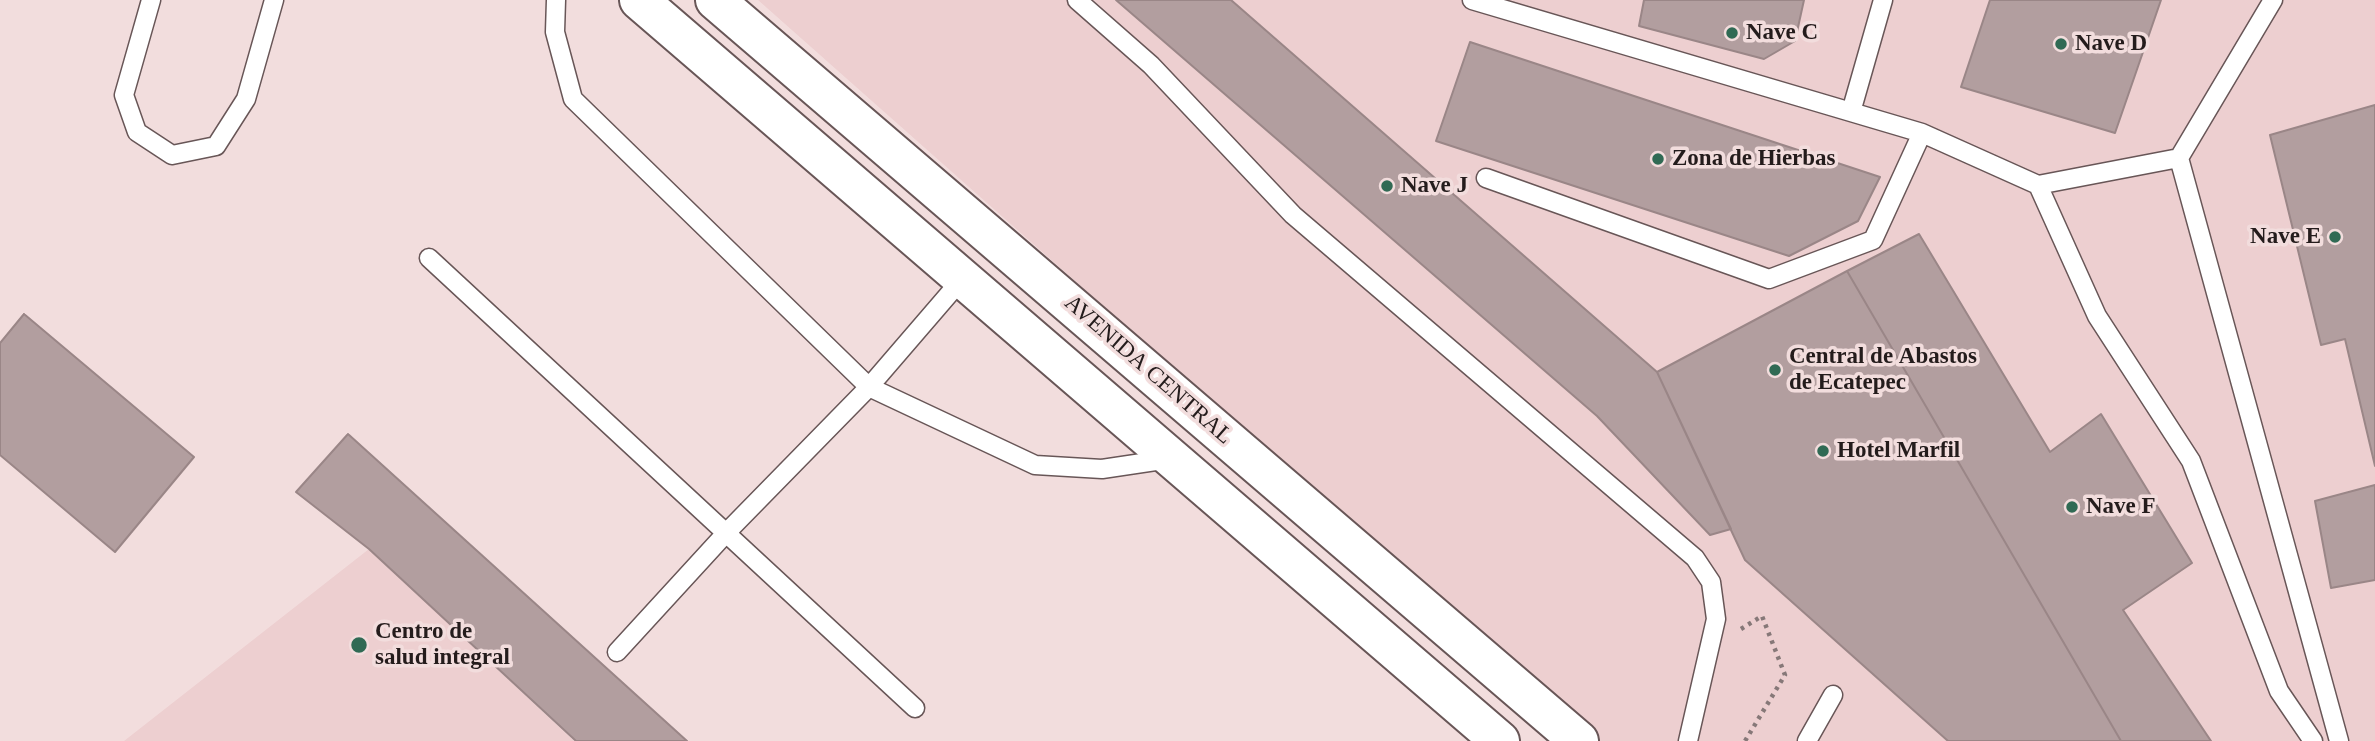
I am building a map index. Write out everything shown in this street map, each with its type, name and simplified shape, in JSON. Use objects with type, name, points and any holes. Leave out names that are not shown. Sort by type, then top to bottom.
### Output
[{"type":"highway","points":[[639,0],[1500,741]]},
{"type":"highway","name":"AVENIDA CENTRAL","points":[[715,0],[1579,741]]},
{"type":"lane","points":[[151,0],[124,95],[137,132],[172,155],[216,146],[246,99],[274,0]]},
{"type":"lane","points":[[556,0],[555,32],[573,99],[869,387],[1035,465],[1102,469],[1171,459]]},
{"type":"lane","points":[[1077,0],[1151,65],[1293,215],[1695,558],[1711,582],[1716,619],[1688,741]]},
{"type":"lane","points":[[1472,0],[1922,133],[2038,185],[2179,158]]},
{"type":"lane","points":[[1850,113],[1883,0]]},
{"type":"lane","points":[[2273,0],[2179,158],[2339,741]]},
{"type":"lane","points":[[1486,178],[1769,279],[1873,240],[1922,133]]},
{"type":"lane","points":[[2038,185],[2097,316],[2191,461],[2280,691],[2313,741]]},
{"type":"lane","points":[[429,258],[915,708]]},
{"type":"lane","points":[[617,652],[727,532],[869,387],[962,279]]},
{"type":"lane","points":[[1807,741],[1833,695]]},
{"type":"path","points":[[1737,631],[1762,616],[1785,675],[1745,741]]},
{"type":"shaded area","name":"Central de Abastos de Ecatepec","points":[[758,0],[2375,0],[2375,741],[1594,741]]},
{"type":"shaded area","name":"Centro de salud integral","points":[[369,549],[574,741],[124,741]]},
{"type":"building","name":"Nave J","points":[[1116,0],[1231,0],[1657,372],[1731,529],[1710,535],[1597,416]]},
{"type":"building","name":"Nave C","points":[[1644,0],[1804,0],[1795,41],[1764,59],[1639,26]]},
{"type":"building","name":"Nave D","points":[[1990,0],[2161,0],[2115,133],[1961,87]]},
{"type":"building","name":"Zona de Hierbas","points":[[1470,42],[1880,177],[1858,221],[1789,256],[1436,141]]},
{"type":"building","name":"Nave E","points":[[2375,105],[2375,466],[2345,339],[2321,345],[2270,135]]},
{"type":"building","name":"Nave F","points":[[1919,234],[2050,452],[2101,414],[2192,563],[2123,610],[2211,741],[2121,741],[1847,271]]},
{"type":"building","name":"Hotel Marfil","points":[[1847,271],[2121,741],[1948,741],[1745,560],[1657,372]]},
{"type":"building","points":[[24,314],[194,457],[115,552],[0,455],[0,343]]},
{"type":"building","points":[[348,434],[687,741],[576,741],[369,549],[296,492]]},
{"type":"building","points":[[2375,485],[2375,580],[2331,588],[2315,501]]},
{"type":"place","name":"Nave C","points":[[1732,33]]},
{"type":"place","name":"Nave D","points":[[2061,44]]},
{"type":"place","name":"Zona de Hierbas","points":[[1658,159]]},
{"type":"place","name":"Nave J","points":[[1387,186]]},
{"type":"place","name":"Nave E","points":[[2335,237]]},
{"type":"place","name":"Central de Abastos de Ecatepec","points":[[1775,370]]},
{"type":"place","name":"Hotel Marfil","points":[[1823,451]]},
{"type":"place","name":"Nave F","points":[[2072,507]]},
{"type":"place","name":"Centro de salud integral","points":[[359,645]]}]
